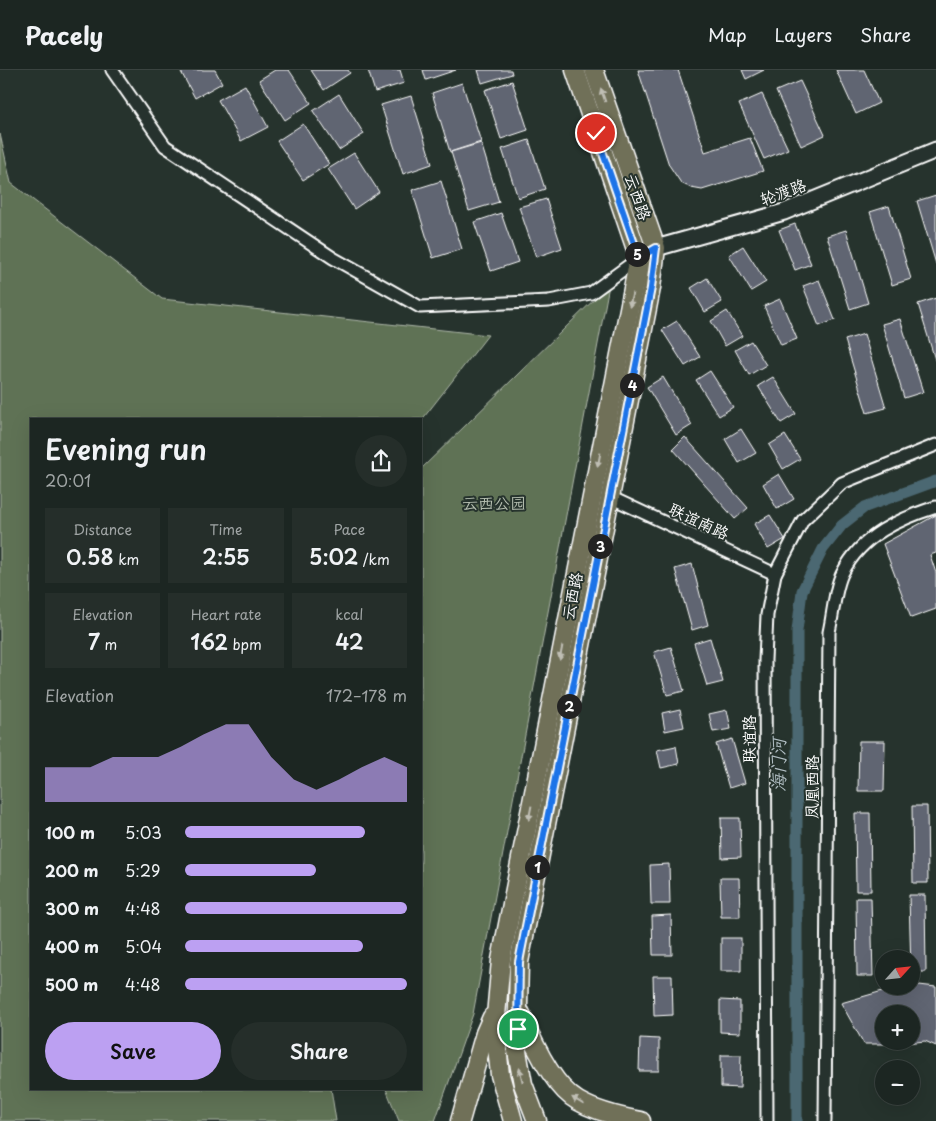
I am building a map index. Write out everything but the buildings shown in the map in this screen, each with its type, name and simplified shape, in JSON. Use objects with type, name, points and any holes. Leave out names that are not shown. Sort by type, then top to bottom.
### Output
[{"type":"main road","name":"云西路","points":[[513,1121],[500,1075],[495,1012],[501,960],[639,258],[575,70]]},
{"type":"main road","name":"云西路","points":[[537,1121],[519,1066],[519,962],[651,288],[656,248],[594,70]]},
{"type":"main road","name":"轮渡路","points":[[639,258],[656,248],[784,212],[936,150]]},
{"type":"main road","points":[[518,1008],[530,1036],[558,1084],[567,1094],[577,1101],[601,1111],[641,1121]]},
{"type":"main road","name":"云西路","points":[[460,1121],[485,1033],[495,1012]]},
{"type":"street","points":[[112,70],[165,146],[333,258],[420,307],[549,300],[591,292],[639,258]]},
{"type":"street","name":"联谊路","points":[[768,1121],[765,660],[767,615],[775,574],[803,520],[842,483],[936,445]]},
{"type":"street","name":"联谊南路","points":[[610,497],[775,574]]},
{"type":"street","name":"凤凰西路","points":[[825,1121],[829,632],[842,572],[867,539],[907,516],[936,507]]},
{"type":"green space","points":[[0,134],[11,183],[162,299],[488,335],[422,420],[422,418],[30,418],[30,1090],[331,1090],[336,1121],[0,1121]]},
{"type":"green space","name":"云西公园","points":[[609,285],[473,1014],[435,1121],[399,1121],[386,1090],[422,1090],[422,468]]},
{"type":"waterway","name":"海门河","points":[[797,1121],[797,631],[802,591],[823,549],[842,525],[865,507],[936,481]]},
{"type":"route","points":[[518,1029],[519,962],[651,288],[656,248],[639,258],[596,133]]}]
